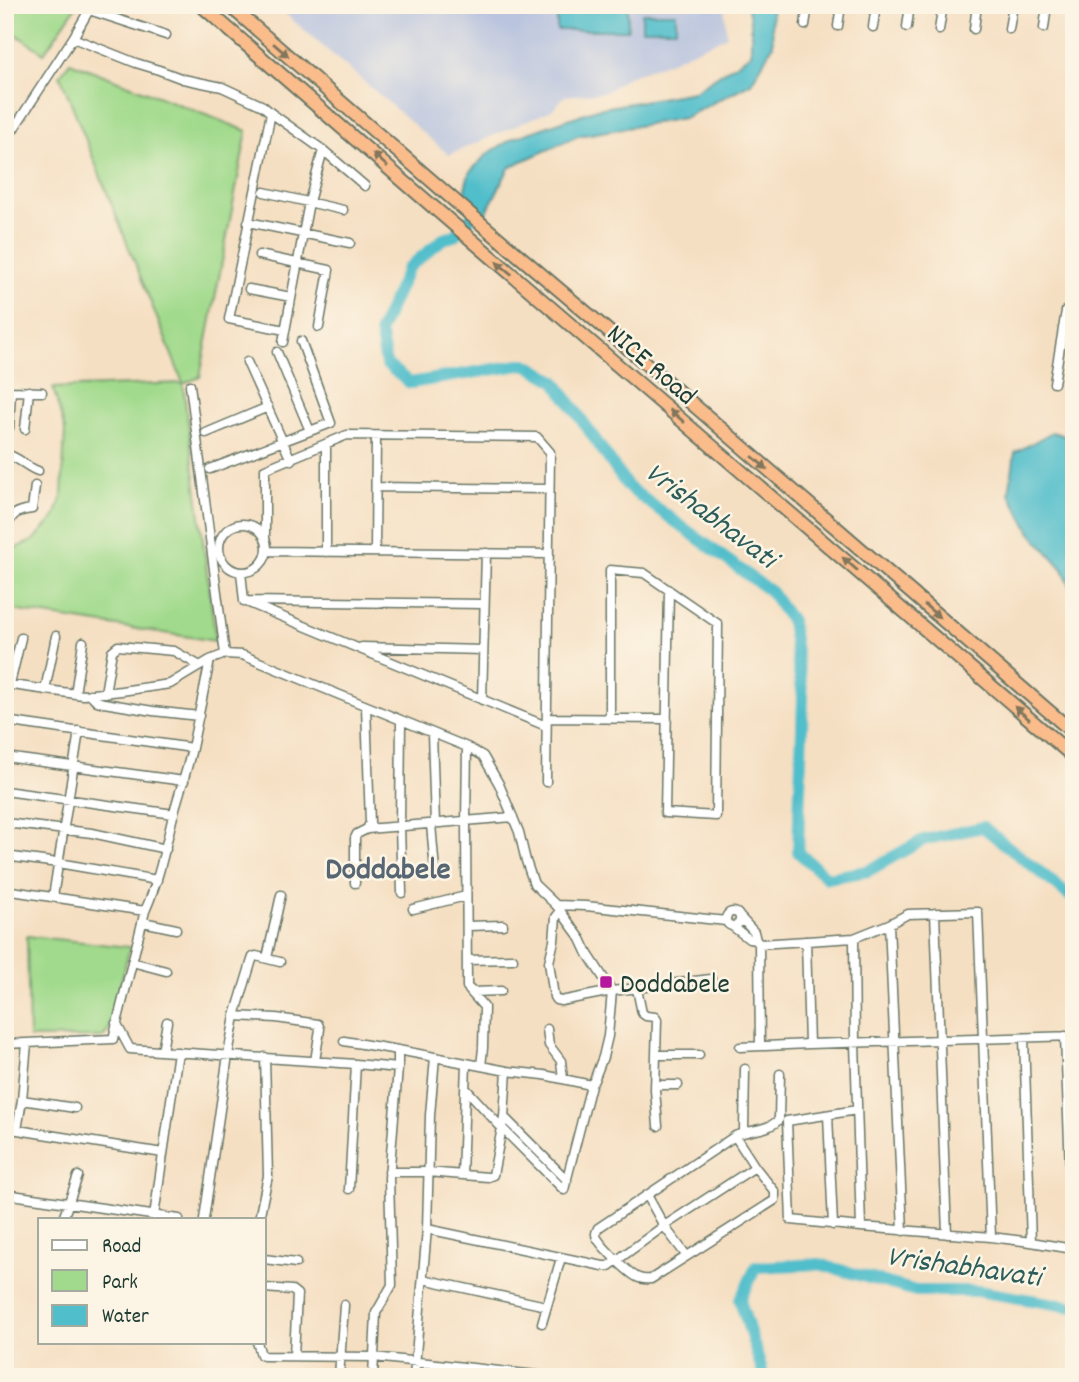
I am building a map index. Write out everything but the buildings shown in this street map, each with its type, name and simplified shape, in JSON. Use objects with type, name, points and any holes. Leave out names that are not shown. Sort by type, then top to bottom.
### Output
[{"type":"highway","name":"NICE Road","points":[[201,5],[1074,757]]},
{"type":"highway","name":"NICE Road","points":[[229,5],[1074,733]]},
{"type":"street","points":[[806,24],[808,5]]},
{"type":"street","points":[[838,26],[841,5]]},
{"type":"street","points":[[873,27],[876,5]]},
{"type":"street","points":[[907,27],[910,5]]},
{"type":"street","points":[[939,30],[943,5]]},
{"type":"street","points":[[974,29],[977,5]]},
{"type":"street","points":[[1009,29],[1013,5]]},
{"type":"street","points":[[1044,28],[1047,5]]},
{"type":"street","points":[[5,142],[90,8],[166,35]]},
{"type":"street","points":[[73,37],[135,63],[183,79],[222,87],[263,106],[323,150],[365,186]]},
{"type":"street","points":[[271,113],[229,319],[285,330]]},
{"type":"street","points":[[283,342],[309,202],[323,150]]},
{"type":"street","points":[[264,192],[343,210]]},
{"type":"street","points":[[248,222],[350,243]]},
{"type":"street","points":[[259,255],[329,270],[319,327]]},
{"type":"street","points":[[1074,258],[1074,268]]},
{"type":"street","points":[[249,289],[290,297]]},
{"type":"street","points":[[1054,383],[1066,311],[1069,307],[1074,307]]},
{"type":"street","points":[[210,469],[331,423],[301,341]]},
{"type":"street","points":[[276,352],[310,431]]},
{"type":"street","points":[[247,362],[291,460]]},
{"type":"street","points":[[190,385],[225,654]]},
{"type":"street","points":[[25,429],[29,391]]},
{"type":"street","points":[[9,428],[8,392],[42,391]]},
{"type":"street","points":[[206,433],[268,407]]},
{"type":"street","points":[[265,539],[259,530],[245,524],[235,526],[225,533],[221,540],[219,550],[222,560],[241,572],[252,570],[265,558],[267,551],[265,469],[347,435],[537,436],[550,452],[546,782]]},
{"type":"street","points":[[375,552],[376,436]]},
{"type":"street","points":[[326,552],[327,444]]},
{"type":"street","points":[[5,454],[17,457],[31,469],[38,471]]},
{"type":"street","points":[[5,531],[15,514],[32,509],[34,486]]},
{"type":"street","points":[[376,487],[550,489]]},
{"type":"street","points":[[209,530],[216,529],[225,533]]},
{"type":"street","points":[[267,551],[549,554]]},
{"type":"street","points":[[482,700],[486,553]]},
{"type":"street","points":[[214,568],[227,565]]},
{"type":"street","points":[[610,719],[610,570],[644,573],[669,590],[719,624],[716,816],[665,813],[669,590]]},
{"type":"street","points":[[241,572],[244,601]]},
{"type":"street","points":[[244,601],[484,604]]},
{"type":"street","points":[[244,601],[482,700],[547,722],[667,719]]},
{"type":"street","points":[[45,690],[56,636]]},
{"type":"street","points":[[21,638],[8,684],[75,694],[105,693],[170,684],[225,654],[242,655],[467,747],[483,757],[499,784],[513,817],[534,884],[558,908],[581,939],[612,991],[608,1036],[603,1057],[591,1085],[564,1190],[466,1090]]},
{"type":"street","points":[[75,694],[83,642]]},
{"type":"street","points":[[105,693],[112,651],[118,646],[174,651],[200,666]]},
{"type":"street","points":[[355,647],[483,650]]},
{"type":"street","points":[[5,1044],[113,1039],[145,911],[157,880],[184,781],[211,660]]},
{"type":"street","points":[[90,694],[97,701],[104,703],[199,716]]},
{"type":"street","points":[[366,706],[368,829]]},
{"type":"street","points":[[401,720],[402,893]]},
{"type":"street","points":[[5,721],[192,748]]},
{"type":"street","points":[[53,897],[79,732]]},
{"type":"street","points":[[432,733],[436,871]]},
{"type":"street","points":[[467,747],[467,987],[484,1007],[481,1066]]},
{"type":"street","points":[[5,757],[184,781]]},
{"type":"street","points":[[5,791],[174,814]]},
{"type":"street","points":[[355,883],[355,838],[357,834],[368,829],[513,817]]},
{"type":"street","points":[[5,823],[92,833],[166,849]]},
{"type":"street","points":[[5,856],[157,880]]},
{"type":"street","points":[[5,890],[145,911]]},
{"type":"street","points":[[267,958],[281,895]]},
{"type":"street","points":[[414,909],[467,895]]},
{"type":"street","points":[[558,908],[586,906],[729,924],[749,939],[758,942],[854,938],[889,925],[908,914],[978,912],[991,1237]]},
{"type":"street","points":[[558,908],[549,962],[556,1000],[711,979]]},
{"type":"street","points":[[729,924],[726,917],[731,912],[736,912],[754,932],[758,942],[760,1046]]},
{"type":"street","points":[[935,914],[947,1234]]},
{"type":"street","points":[[143,922],[177,929]]},
{"type":"street","points":[[467,926],[503,925]]},
{"type":"street","points":[[889,925],[903,1231]]},
{"type":"street","points":[[854,938],[861,1227]]},
{"type":"street","points":[[806,941],[808,1044]]},
{"type":"street","points":[[204,1218],[235,1016],[253,957],[280,961]]},
{"type":"street","points":[[467,960],[513,959]]},
{"type":"street","points":[[132,962],[166,971]]},
{"type":"street","points":[[637,989],[642,1013],[657,1020],[658,1126]]},
{"type":"street","points":[[469,990],[501,991]]},
{"type":"street","points":[[235,1016],[315,1022],[320,1029],[315,1061]]},
{"type":"street","points":[[162,1051],[167,1023]]},
{"type":"street","points":[[116,1024],[130,1048],[398,1069]]},
{"type":"street","points":[[547,1028],[549,1045],[561,1061],[563,1079]]},
{"type":"street","points":[[740,1047],[1069,1036],[1073,1249],[991,1237],[791,1220],[787,1121],[857,1110]]},
{"type":"street","points":[[1024,1038],[1031,1242]]},
{"type":"street","points":[[344,1041],[591,1085]]},
{"type":"street","points":[[17,1130],[27,1043]]},
{"type":"street","points":[[373,1377],[376,1312],[392,1285],[389,1172],[398,1050]]},
{"type":"street","points":[[155,1216],[178,1052]]},
{"type":"street","points":[[656,1055],[699,1055]]},
{"type":"street","points":[[415,1377],[424,1279],[427,1172],[435,1057]]},
{"type":"street","points":[[259,1218],[268,1176],[265,1058]]},
{"type":"street","points":[[349,1189],[356,1064]]},
{"type":"street","points":[[462,1175],[466,1064]]},
{"type":"street","points":[[745,1069],[740,1134],[755,1167],[775,1192],[775,1200],[648,1279],[640,1279],[617,1260],[597,1238],[596,1230],[740,1134],[771,1126],[779,1121],[780,1074]]},
{"type":"street","points":[[389,1172],[488,1177],[494,1175],[502,1128],[507,1071]]},
{"type":"street","points":[[656,1085],[678,1085]]},
{"type":"street","points":[[22,1100],[75,1108]]},
{"type":"street","points":[[828,1115],[833,1224]]},
{"type":"street","points":[[503,1116],[567,1180]]},
{"type":"street","points":[[5,1128],[163,1153]]},
{"type":"street","points":[[427,1229],[609,1266],[664,1226],[755,1167]]},
{"type":"street","points":[[63,1218],[78,1177]]},
{"type":"street","points":[[5,1195],[171,1218]]},
{"type":"street","points":[[647,1195],[664,1226],[686,1255]]},
{"type":"street","points":[[542,1323],[561,1258]]},
{"type":"street","points":[[266,1259],[296,1263]]},
{"type":"street","points":[[424,1279],[546,1306]]},
{"type":"street","points":[[266,1288],[292,1290],[297,1294],[294,1356]]},
{"type":"street","points":[[339,1377],[344,1305]]},
{"type":"street","points":[[258,1344],[261,1355],[374,1357],[506,1374],[555,1377]]},
{"type":"shaded area","points":[[275,5],[724,5],[727,36],[627,77],[606,92],[565,96],[552,110],[449,155]]},
{"type":"green space","points":[[5,5],[77,5],[44,53],[5,27]]},
{"type":"green space","points":[[70,62],[247,131],[200,377],[183,384],[216,641],[5,609],[5,553],[34,540],[55,517],[62,496],[65,430],[53,388],[183,383],[60,75]]},
{"type":"green space","points":[[27,936],[130,947],[109,1030],[103,1037],[29,1038]]},
{"type":"water","points":[[557,5],[628,5],[628,30],[557,30]]},
{"type":"water","points":[[747,5],[771,5],[773,45],[751,83],[684,118],[578,136],[520,162],[509,168],[485,215],[463,197],[469,173],[487,154],[514,138],[597,109],[693,92],[751,54],[751,23]]},
{"type":"water","points":[[642,13],[676,13],[676,29],[642,29]]},
{"type":"water","points":[[1052,432],[1074,439],[1074,594],[1063,569],[1031,533],[1009,493],[1015,453]]},
{"type":"waterway","name":"Vrishabhavati","points":[[483,195],[476,212],[454,236],[443,239],[408,268],[380,331],[386,364],[410,383],[526,364],[555,381],[628,487],[771,592],[791,621],[803,696],[798,852],[827,878],[868,871],[923,840],[983,827],[1074,899]]},
{"type":"waterway","name":"Vrishabhavati","points":[[764,1377],[740,1300],[756,1267],[819,1264],[916,1291],[977,1291],[1074,1307]]},
{"type":"place","name":"Doddabele","points":[[606,982]]},
{"type":"district","name":"Doddabele","points":[[388,867]]}]
